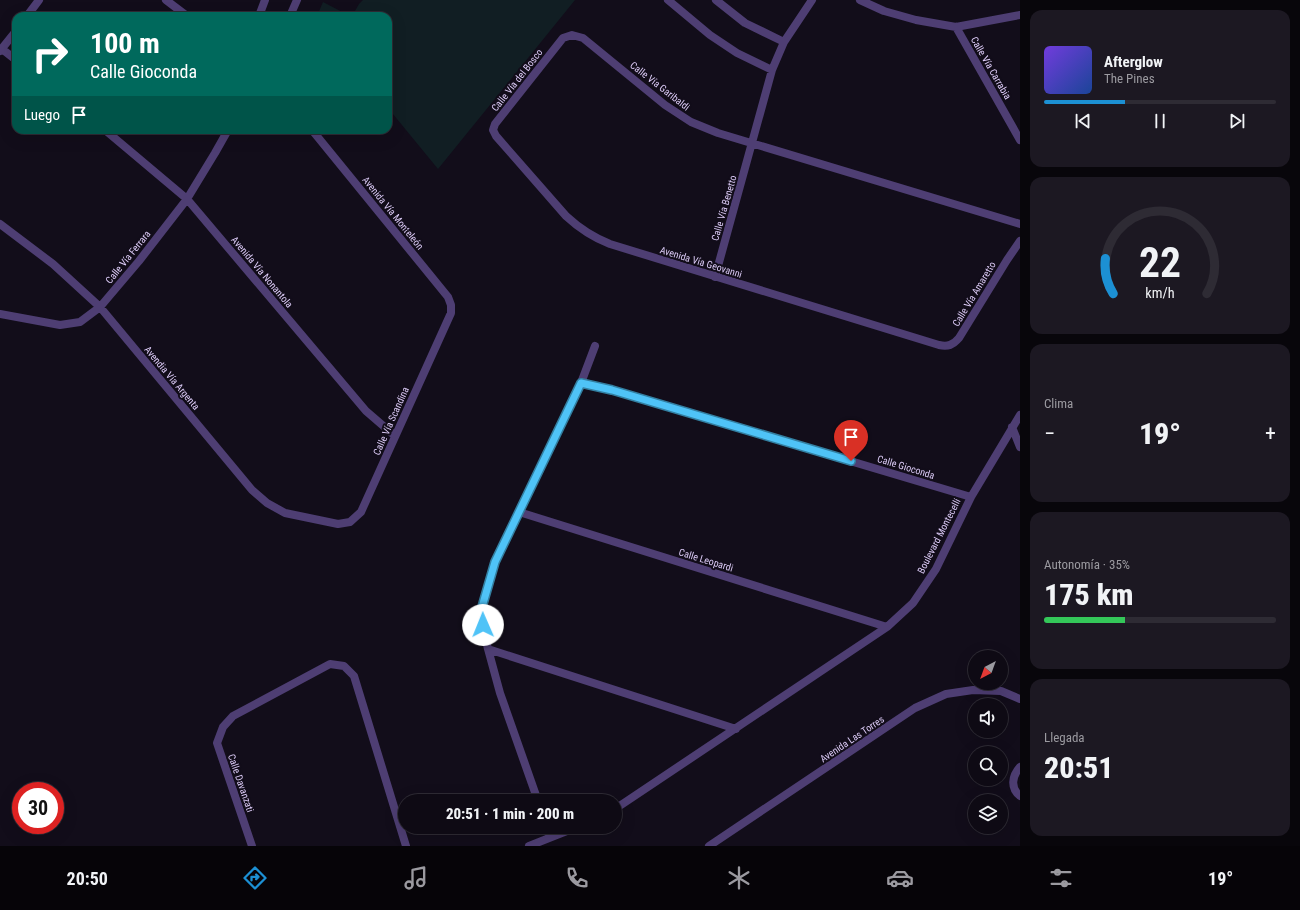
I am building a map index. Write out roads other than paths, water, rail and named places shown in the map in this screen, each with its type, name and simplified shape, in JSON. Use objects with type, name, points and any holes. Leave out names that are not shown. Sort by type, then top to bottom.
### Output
[{"type":"street","points":[[30,12],[39,0]]},
{"type":"street","points":[[166,0],[182,12]]},
{"type":"street","points":[[260,12],[265,0]]},
{"type":"street","points":[[292,12],[297,0]]},
{"type":"street","points":[[668,0],[710,35],[737,53],[772,70]]},
{"type":"street","points":[[716,0],[745,23],[784,42]]},
{"type":"street","name":"Calle Vía Benetto","points":[[715,277],[772,70],[784,42],[812,0]]},
{"type":"street","points":[[860,0],[884,12],[916,20],[956,27],[1020,15]]},
{"type":"street","name":"Calle Vía Carrabia","points":[[956,27],[1020,140]]},
{"type":"street","points":[[12,35],[1,50],[12,57]]},
{"type":"street","name":"Calle Vía Garibaldi","points":[[563,38],[572,35],[584,38],[665,105],[691,122],[718,133],[1020,224]]},
{"type":"street","name":"Calle Vía del Bosco","points":[[496,136],[493,130],[495,124],[563,38]]},
{"type":"street","name":"Avenida Vía Nonantola","points":[[110,134],[187,199],[366,411],[395,436]]},
{"type":"street","name":"Calle Vía Ferrara","points":[[0,314],[60,325],[80,322],[100,307],[139,261],[187,199],[226,134]]},
{"type":"street","name":"Avenida Vía Monteleón","points":[[315,134],[448,297],[451,304],[451,313]]},
{"type":"street","name":"Avenida Vía Geovanni","points":[[496,136],[566,216],[593,237],[610,244],[715,277],[939,345]]},
{"type":"street","name":"Avendia Vía Argenta","points":[[0,224],[53,264],[100,307],[252,490],[267,502],[285,513],[338,524]]},
{"type":"street","name":"Calle Vía Amaretto","points":[[939,345],[946,346],[954,344],[959,338],[1020,241]]},
{"type":"street","name":"Calle Vía Scandina","points":[[338,524],[350,522],[361,512],[451,313]]},
{"type":"street","points":[[536,794],[500,693],[480,614],[495,562],[581,383],[595,346]]},
{"type":"street","name":"Calle Gioconda","points":[[581,383],[612,390],[971,496]]},
{"type":"street","name":"Boulevard Montecelli","points":[[622,804],[887,627],[913,603],[936,569],[971,496],[1020,415]]},
{"type":"street","points":[[1012,427],[1020,447]]},
{"type":"street","name":"Calle Leopardi","points":[[519,512],[887,627]]},
{"type":"street","points":[[488,649],[736,729]]},
{"type":"street","name":"Calle Davanzati","points":[[252,846],[217,743],[223,727],[233,716],[330,664],[344,666],[354,676],[406,846]]},
{"type":"street","name":"Avenida Las Torres","points":[[709,846],[915,708],[946,694],[973,690],[1001,691],[1020,699]]},
{"type":"street","points":[[1020,767],[1016,771],[1013,782],[1014,791],[1020,796]]},
{"type":"street","points":[[529,846],[558,834]]}]
